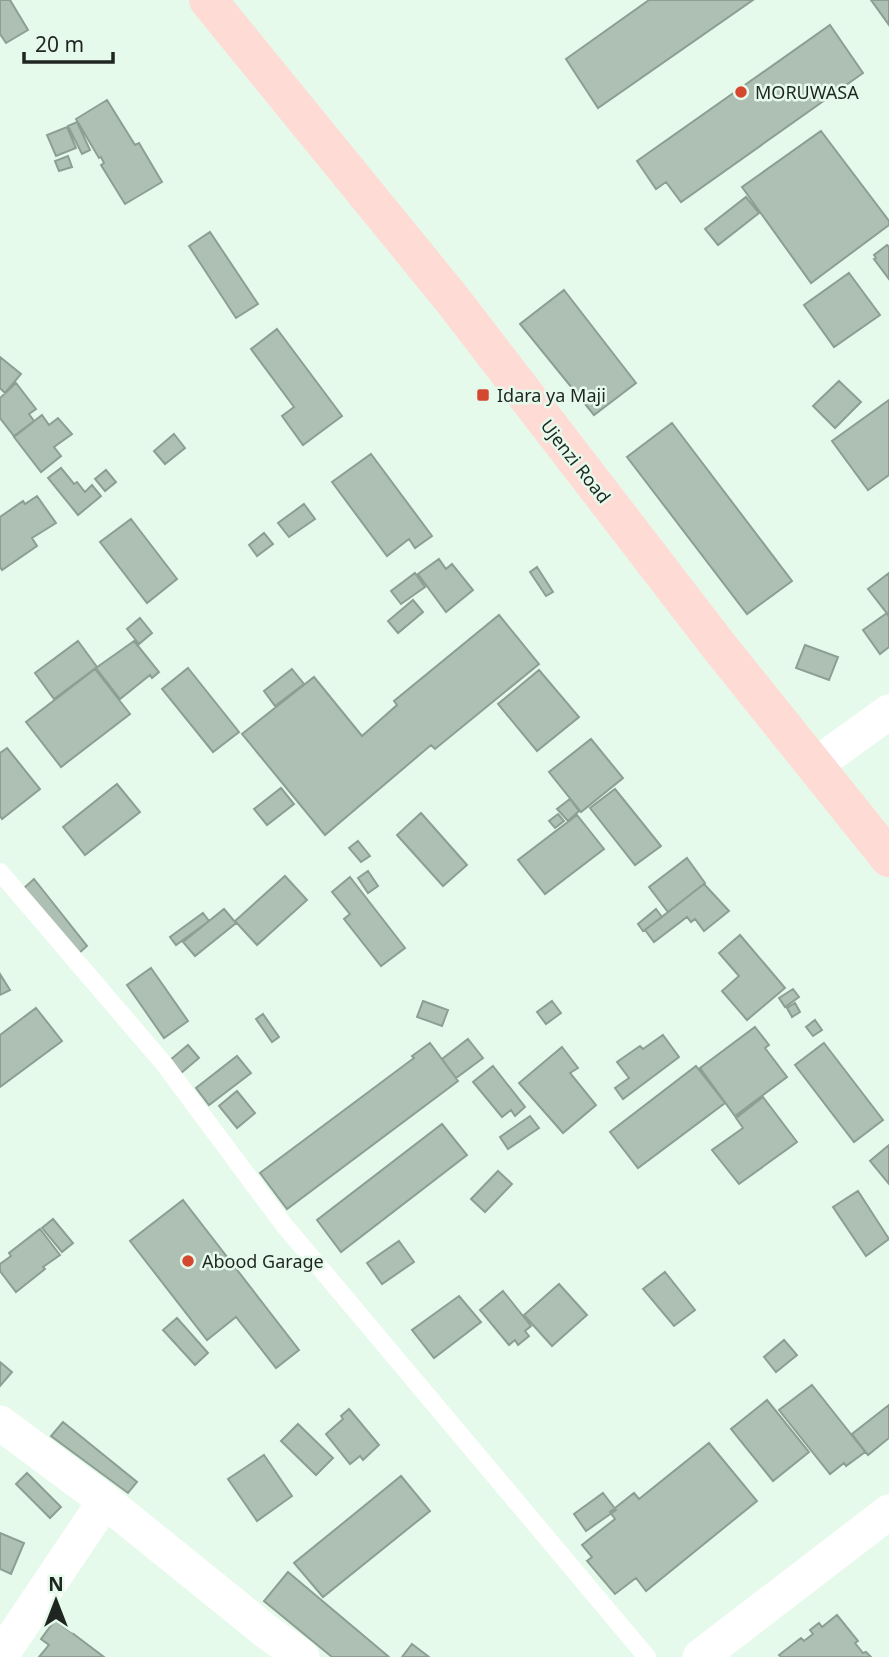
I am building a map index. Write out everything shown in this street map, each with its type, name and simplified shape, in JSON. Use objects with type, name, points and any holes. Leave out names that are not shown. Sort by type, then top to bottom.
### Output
[{"type":"street","name":"Ujenzi Road","points":[[208,0],[451,298],[814,766],[889,858]]},
{"type":"street","points":[[814,766],[889,712]]},
{"type":"street","points":[[0,1423],[105,1501],[267,1632],[302,1657]]},
{"type":"street","points":[[0,1657],[105,1501]]},
{"type":"street","points":[[700,1657],[889,1512]]},
{"type":"lane","points":[[0,872],[165,1065],[284,1225],[647,1657]]},
{"type":"building","points":[[0,0],[10,0],[28,30],[6,43],[0,34]]},
{"type":"building","points":[[649,0],[753,0],[598,108],[566,59]]},
{"type":"building","points":[[871,0],[889,0],[889,25]]},
{"type":"building","points":[[830,25],[863,73],[681,202],[666,182],[656,189],[637,161]]},
{"type":"building","points":[[107,100],[135,145],[139,143],[162,182],[125,204],[101,165],[104,163],[101,157],[99,158],[76,119]]},
{"type":"building","points":[[77,122],[90,150],[82,154],[68,126]]},
{"type":"building","points":[[67,127],[76,148],[56,156],[47,135]]},
{"type":"building","points":[[821,131],[889,221],[889,225],[811,283],[742,187]]},
{"type":"building","points":[[68,156],[72,167],[59,171],[55,161]]},
{"type":"building","points":[[746,197],[759,213],[718,245],[705,229]]},
{"type":"building","points":[[210,232],[258,304],[236,318],[189,246]]},
{"type":"building","points":[[887,245],[889,279],[874,259],[874,255]]},
{"type":"building","points":[[849,273],[880,315],[834,347],[804,305]]},
{"type":"building","points":[[564,290],[636,383],[594,415],[520,324]]},
{"type":"building","points":[[277,329],[342,416],[303,445],[282,416],[294,407],[251,349]]},
{"type":"building","points":[[0,357],[21,374],[5,393],[0,388]]},
{"type":"building","points":[[839,381],[861,402],[835,428],[813,406]]},
{"type":"building","points":[[16,383],[36,409],[29,414],[34,421],[14,436],[0,418],[0,398]]},
{"type":"building","points":[[889,400],[889,475],[868,490],[832,441]]},
{"type":"building","points":[[42,415],[49,425],[58,418],[72,434],[54,447],[61,456],[41,472],[14,437]]},
{"type":"building","points":[[672,423],[792,581],[747,614],[627,457]]},
{"type":"building","points":[[174,434],[185,448],[165,464],[154,451]]},
{"type":"building","points":[[371,454],[432,536],[415,548],[409,539],[387,556],[332,482]]},
{"type":"building","points":[[61,468],[74,484],[77,482],[85,492],[92,485],[101,496],[78,515],[48,478]]},
{"type":"building","points":[[106,470],[116,482],[105,491],[95,479]]},
{"type":"building","points":[[37,496],[56,523],[32,538],[37,546],[2,570],[0,517],[23,501],[25,504]]},
{"type":"building","points":[[304,504],[315,519],[289,537],[278,523]]},
{"type":"building","points":[[131,519],[177,579],[147,603],[100,542]]},
{"type":"building","points":[[264,533],[273,544],[257,556],[249,545]]},
{"type":"building","points":[[439,559],[446,569],[452,564],[473,590],[446,612],[418,574]]},
{"type":"building","points":[[537,567],[553,592],[546,596],[530,572]]},
{"type":"building","points":[[415,573],[425,587],[401,604],[391,591]]},
{"type":"building","points":[[889,573],[889,616],[868,589]]},
{"type":"building","points":[[413,600],[423,612],[398,633],[388,621]]},
{"type":"building","points":[[887,613],[889,647],[880,654],[863,630]]},
{"type":"building","points":[[499,615],[539,664],[435,749],[431,745],[325,835],[242,734],[314,677],[362,736],[397,705],[394,701]]},
{"type":"building","points":[[140,618],[152,633],[139,644],[127,629]]},
{"type":"building","points":[[78,641],[97,667],[54,699],[35,673]]},
{"type":"building","points":[[134,641],[159,672],[152,678],[150,675],[120,699],[96,668]]},
{"type":"building","points":[[805,645],[838,657],[829,680],[796,668]]},
{"type":"building","points":[[188,668],[239,732],[213,752],[162,689]]},
{"type":"building","points":[[95,669],[130,714],[61,767],[26,722]]},
{"type":"building","points":[[292,669],[304,684],[275,706],[264,691]]},
{"type":"building","points":[[539,670],[579,717],[537,751],[498,704]]},
{"type":"building","points":[[591,739],[623,778],[581,812],[549,772]]},
{"type":"building","points":[[7,748],[40,789],[2,819],[0,753]]},
{"type":"building","points":[[117,784],[140,812],[85,855],[63,827]]},
{"type":"building","points":[[281,788],[294,804],[267,825],[254,809]]},
{"type":"building","points":[[615,789],[661,846],[635,865],[590,808]]},
{"type":"building","points":[[570,799],[579,811],[568,821],[557,809]]},
{"type":"building","points":[[421,813],[467,865],[443,886],[397,835]]},
{"type":"building","points":[[558,814],[564,821],[555,828],[549,821]]},
{"type":"building","points":[[577,815],[604,849],[545,894],[518,860]]},
{"type":"building","points":[[358,841],[370,856],[361,862],[349,848]]},
{"type":"building","points":[[687,858],[705,883],[668,912],[649,887]]},
{"type":"building","points":[[368,871],[378,886],[368,893],[358,878]]},
{"type":"building","points":[[285,876],[307,900],[257,945],[235,921]]},
{"type":"building","points":[[350,877],[405,948],[381,966],[344,919],[350,914],[332,892]]},
{"type":"building","points":[[34,879],[87,946],[78,954],[24,888]]},
{"type":"building","points":[[704,884],[729,911],[704,931],[695,919],[691,922],[687,917],[654,942],[645,930]]},
{"type":"building","points":[[224,909],[236,923],[195,956],[183,942]]},
{"type":"building","points":[[656,909],[662,917],[643,931],[638,924]]},
{"type":"building","points":[[203,913],[209,921],[176,945],[170,937]]},
{"type":"building","points":[[740,935],[785,988],[747,1020],[722,991],[739,976],[719,953]]},
{"type":"building","points":[[151,968],[188,1021],[164,1038],[127,985]]},
{"type":"building","points":[[0,974],[10,990],[0,995]]},
{"type":"building","points":[[793,989],[799,997],[785,1007],[779,998]]},
{"type":"building","points":[[423,1001],[448,1010],[442,1026],[417,1017]]},
{"type":"building","points":[[552,1001],[561,1013],[546,1024],[537,1012]]},
{"type":"building","points":[[795,1003],[800,1012],[792,1017],[787,1008]]},
{"type":"building","points":[[36,1008],[62,1041],[0,1087],[0,1035]]},
{"type":"building","points":[[263,1014],[279,1037],[272,1042],[256,1019]]},
{"type":"building","points":[[815,1020],[822,1030],[813,1036],[806,1027]]},
{"type":"building","points":[[755,1027],[769,1045],[765,1048],[787,1077],[735,1116],[700,1068]]},
{"type":"building","points":[[663,1035],[679,1057],[623,1099],[615,1088],[629,1078],[617,1062],[640,1046],[643,1049]]},
{"type":"building","points":[[468,1039],[483,1058],[456,1078],[442,1059]]},
{"type":"building","points":[[430,1043],[458,1081],[287,1209],[260,1173],[414,1058],[412,1056]]},
{"type":"building","points":[[824,1043],[883,1120],[854,1142],[795,1065]]},
{"type":"building","points":[[188,1045],[199,1058],[181,1073],[170,1060]]},
{"type":"building","points":[[562,1047],[578,1068],[570,1073],[596,1105],[563,1133],[519,1083]]},
{"type":"building","points":[[237,1056],[251,1073],[209,1105],[196,1088]]},
{"type":"building","points":[[493,1066],[525,1107],[515,1116],[511,1110],[502,1117],[473,1082]]},
{"type":"building","points":[[696,1066],[725,1103],[638,1168],[610,1132]]},
{"type":"building","points":[[237,1091],[255,1113],[237,1128],[219,1106]]},
{"type":"building","points":[[763,1097],[797,1142],[739,1184],[712,1150],[743,1128],[736,1118]]},
{"type":"building","points":[[530,1116],[539,1128],[508,1149],[500,1137]]},
{"type":"building","points":[[442,1124],[467,1155],[341,1252],[317,1220]]},
{"type":"building","points":[[889,1145],[889,1184],[870,1161]]},
{"type":"building","points":[[498,1171],[512,1184],[485,1212],[471,1199]]},
{"type":"building","points":[[858,1191],[889,1239],[866,1256],[833,1207]]},
{"type":"building","points":[[183,1200],[299,1350],[276,1368],[236,1317],[207,1340],[130,1241]]},
{"type":"building","points":[[53,1219],[73,1243],[62,1252],[42,1228]]},
{"type":"building","points":[[40,1229],[60,1255],[16,1292],[0,1271],[0,1264],[11,1256],[9,1253]]},
{"type":"building","points":[[399,1241],[414,1262],[382,1284],[367,1263]]},
{"type":"building","points":[[665,1272],[695,1310],[674,1326],[643,1289]]},
{"type":"building","points":[[559,1284],[587,1315],[552,1346],[524,1315]]},
{"type":"building","points":[[503,1291],[531,1326],[525,1331],[529,1336],[518,1345],[515,1340],[509,1345],[480,1310]]},
{"type":"building","points":[[459,1296],[481,1322],[434,1358],[412,1330]]},
{"type":"building","points":[[177,1318],[208,1353],[195,1365],[163,1330]]},
{"type":"building","points":[[784,1340],[797,1355],[776,1372],[764,1357]]},
{"type":"building","points":[[0,1362],[12,1372],[0,1386]]},
{"type":"building","points":[[812,1385],[865,1452],[830,1474],[779,1410]]},
{"type":"building","points":[[767,1400],[809,1452],[773,1481],[731,1429]]},
{"type":"building","points":[[889,1405],[889,1438],[868,1455],[852,1434]]},
{"type":"building","points":[[349,1409],[379,1445],[363,1460],[360,1456],[350,1464],[326,1434],[343,1419],[341,1416]]},
{"type":"building","points":[[63,1422],[137,1482],[128,1493],[51,1436]]},
{"type":"building","points":[[298,1424],[333,1458],[316,1475],[281,1441]]},
{"type":"building","points":[[709,1443],[757,1501],[646,1591],[636,1578],[615,1594],[587,1561],[592,1557],[582,1545],[615,1519],[610,1512],[634,1493],[639,1499]]},
{"type":"building","points":[[264,1455],[292,1496],[257,1521],[228,1479]]},
{"type":"building","points":[[27,1473],[61,1507],[50,1518],[16,1484]]},
{"type":"building","points":[[401,1476],[430,1511],[323,1597],[294,1563]]},
{"type":"building","points":[[603,1493],[616,1510],[586,1531],[574,1514]]},
{"type":"building","points":[[0,1533],[24,1543],[11,1574],[0,1569]]},
{"type":"building","points":[[288,1572],[389,1657],[332,1657],[264,1601]]},
{"type":"building","points":[[837,1615],[858,1641],[855,1643],[863,1653],[866,1652],[871,1657],[779,1655],[801,1638],[804,1641],[813,1634],[810,1630],[819,1623],[822,1627]]},
{"type":"building","points":[[55,1620],[104,1657],[39,1657],[49,1645],[41,1639]]},
{"type":"building","points":[[412,1644],[429,1657],[402,1657]]},
{"type":"place","name":"MORUWASA","points":[[741,92]]},
{"type":"place","name":"Idara ya Maji","points":[[483,395]]},
{"type":"place","name":"Abood Garage","points":[[188,1261]]}]
